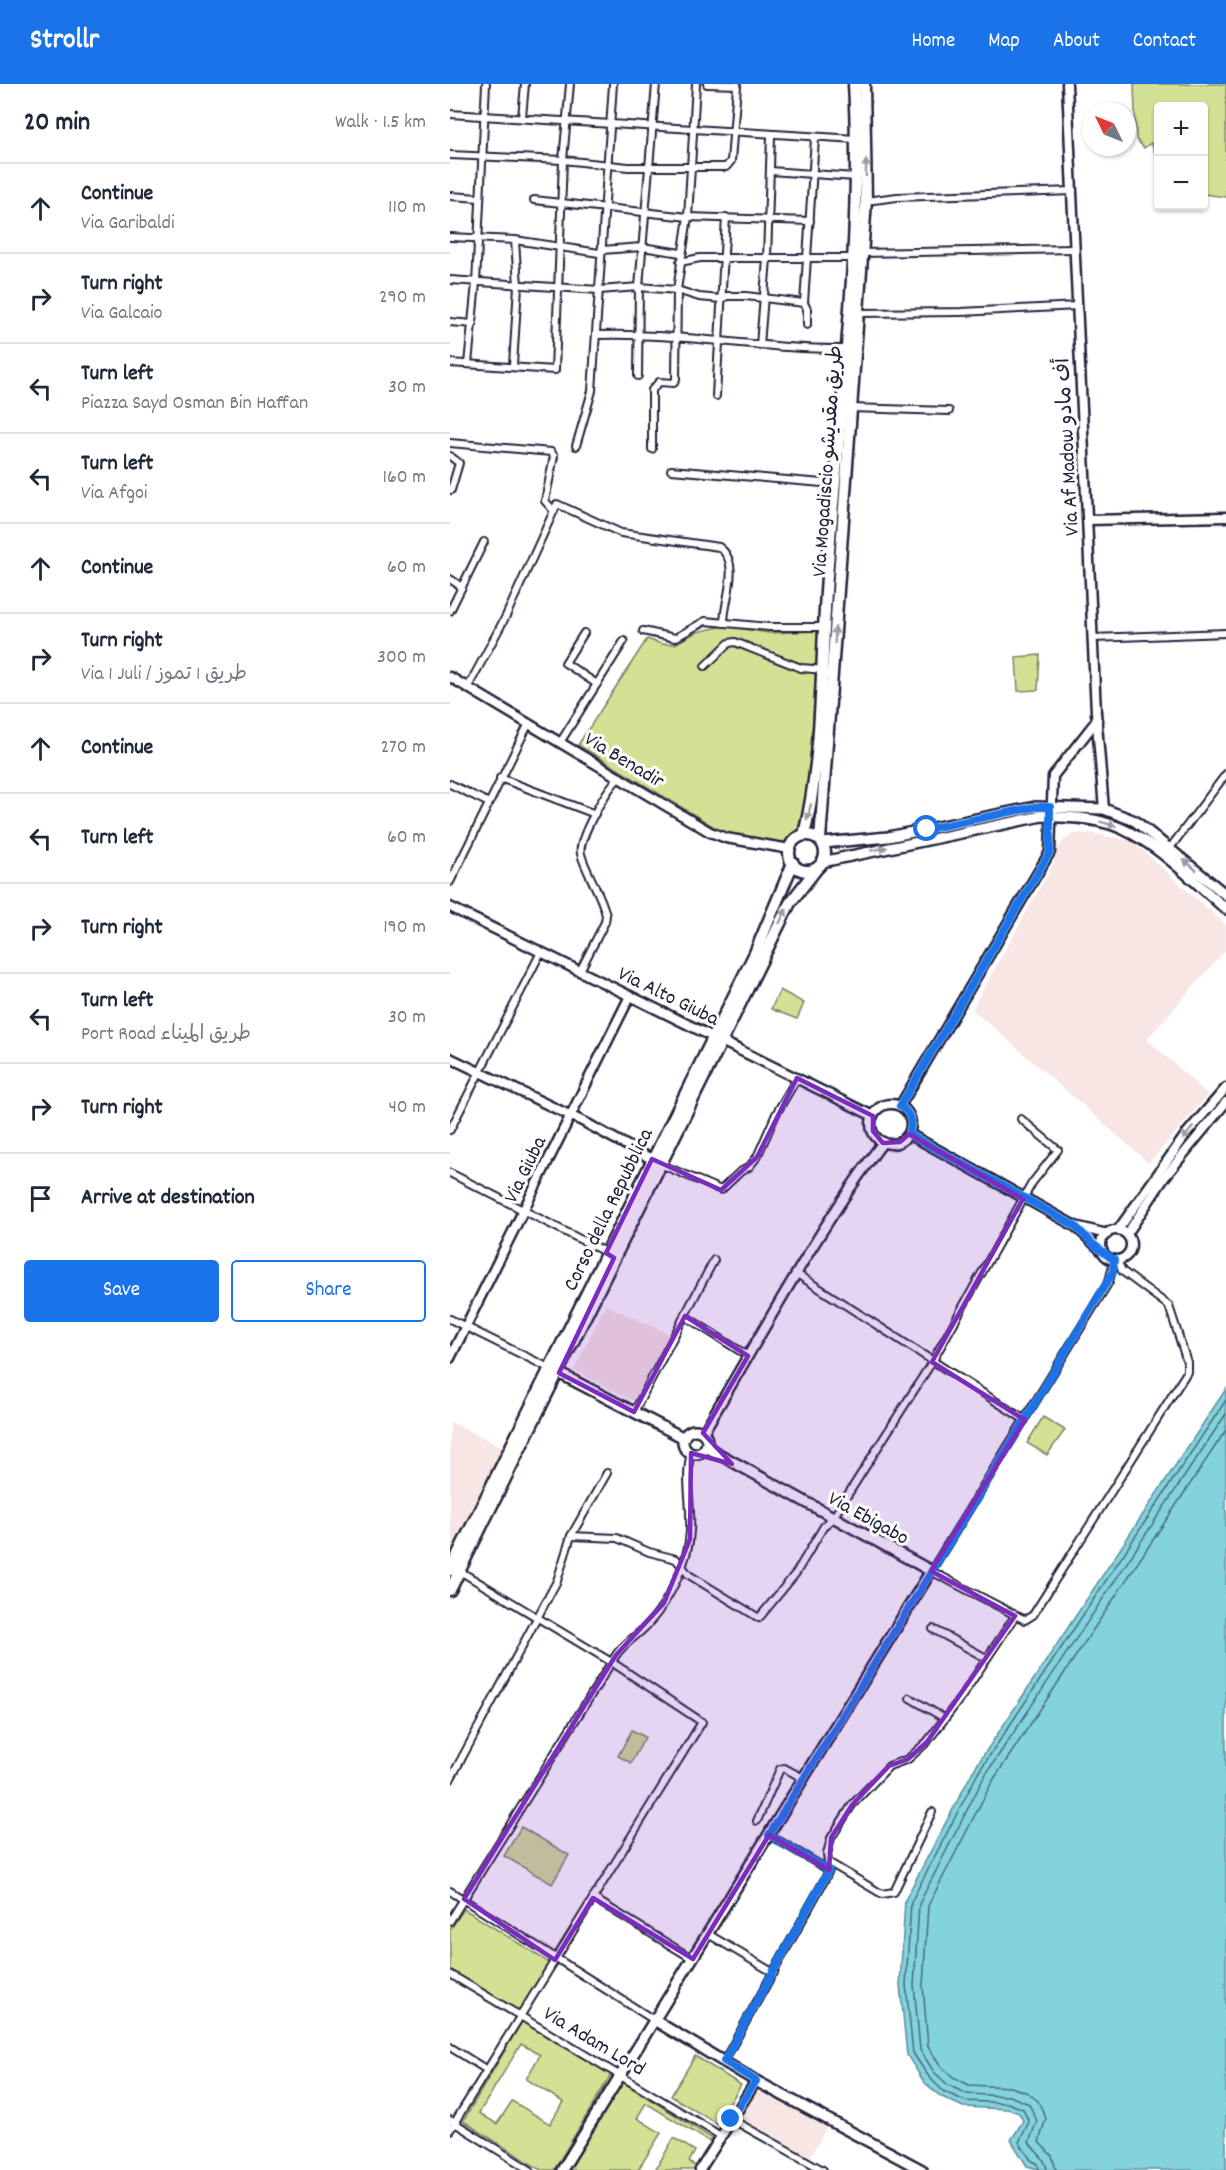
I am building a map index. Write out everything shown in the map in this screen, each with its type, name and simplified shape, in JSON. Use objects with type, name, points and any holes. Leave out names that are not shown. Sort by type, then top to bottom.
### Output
[{"type":"highway","name":"Via Mogadiscio طريق مقديشو","points":[[804,835],[815,788],[827,670],[823,627],[838,505],[834,484],[850,408],[850,349],[856,313],[857,255],[854,84]]},
{"type":"highway","name":"Via Mogadiscio طريق مقديشو","points":[[821,842],[827,670],[838,505],[857,255],[866,201],[864,84]]},
{"type":"highway","points":[[450,1590],[453,1568],[555,1371],[718,1039],[790,903],[820,865],[825,853],[821,842],[804,835],[795,840],[790,849],[793,863],[776,908],[718,1039]]},
{"type":"highway","points":[[793,863],[802,870],[820,865]]},
{"type":"main road","points":[[821,842],[888,837],[1007,812],[1104,809],[1135,821],[1226,895]]},
{"type":"main road","points":[[820,865],[1050,812],[1107,823],[1146,843],[1226,909]]},
{"type":"main road","points":[[1146,843],[1153,835]]},
{"type":"main road","points":[[555,1371],[684,1438]]},
{"type":"main road","points":[[692,1431],[703,1433],[707,1439],[706,1447],[701,1452],[691,1453],[685,1448],[684,1438],[692,1431]]},
{"type":"main road","name":"Via Ebigabo","points":[[706,1447],[931,1571]]},
{"type":"main road","points":[[562,2170],[931,1571]]},
{"type":"main road","points":[[654,2020],[756,2081],[922,2170]]},
{"type":"street","points":[[468,364],[476,284],[486,84]]},
{"type":"street","points":[[522,117],[525,84]]},
{"type":"street","points":[[450,363],[513,365],[555,370],[563,160],[570,84]]},
{"type":"street","points":[[576,446],[592,391],[613,84]]},
{"type":"street","points":[[638,376],[639,287],[656,84]]},
{"type":"street","points":[[652,449],[652,390],[659,382],[674,382],[676,379],[678,290],[681,253],[688,217],[696,84]]},
{"type":"street","points":[[450,155],[483,155],[650,167],[726,167],[731,161],[737,85],[707,84]]},
{"type":"street","name":"Via Af Madow أف مادو","points":[[1067,84],[1097,720],[1104,809]]},
{"type":"street","points":[[450,114],[653,125],[771,136],[856,140]]},
{"type":"street","points":[[760,345],[767,259],[771,136]]},
{"type":"street","points":[[807,325],[807,309],[804,303],[815,138]]},
{"type":"street","points":[[770,171],[855,177]]},
{"type":"street","points":[[866,201],[897,197],[1073,191]]},
{"type":"street","points":[[450,196],[480,198]]},
{"type":"street","points":[[534,200],[645,210],[688,217],[810,221]]},
{"type":"street","points":[[716,396],[726,217]]},
{"type":"street","points":[[450,237],[515,240],[598,253],[602,250],[642,247],[681,253]]},
{"type":"street","points":[[513,365],[518,286],[515,240]]},
{"type":"street","points":[[680,262],[722,258],[808,258],[1074,249]]},
{"type":"street","points":[[450,280],[476,284],[599,290],[639,287],[678,290],[699,297],[721,299],[727,296],[746,296],[762,300],[804,303]]},
{"type":"street","points":[[856,313],[961,312],[1078,306]]},
{"type":"street","points":[[450,322],[473,324]]},
{"type":"street","points":[[597,335],[639,334],[760,345],[850,349]]},
{"type":"street","points":[[850,408],[949,411]]},
{"type":"street","points":[[450,443],[551,452],[554,456],[545,501],[554,511]]},
{"type":"street","points":[[450,456],[459,462],[451,490]]},
{"type":"street","points":[[671,470],[834,484]]},
{"type":"street","points":[[468,687],[506,616],[557,504],[621,533],[719,547],[728,554],[732,563],[724,623]]},
{"type":"street","points":[[1088,520],[1226,517]]},
{"type":"street","points":[[450,611],[484,542]]},
{"type":"street","points":[[450,579],[462,587]]},
{"type":"street","points":[[643,631],[675,638],[705,621],[823,627]]},
{"type":"street","points":[[584,633],[565,663],[597,684]]},
{"type":"street","points":[[1093,638],[1226,633]]},
{"type":"street","points":[[561,741],[624,640]]},
{"type":"street","points":[[705,666],[729,643],[735,642],[801,668],[827,670]]},
{"type":"street","name":"Via Benadir","points":[[450,677],[561,741],[710,832],[726,838],[790,849]]},
{"type":"street","points":[[900,1106],[1050,852],[1053,776],[1097,720]]},
{"type":"street","points":[[450,882],[529,723]]},
{"type":"street","points":[[1170,848],[1226,774]]},
{"type":"street","points":[[580,971],[605,922],[606,915],[580,852],[595,814],[612,783],[620,777]]},
{"type":"street","points":[[500,778],[595,814]]},
{"type":"street","points":[[450,784],[489,803]]},
{"type":"street","name":"Via Alto Giuba","points":[[450,907],[873,1116]]},
{"type":"street","points":[[450,1130],[541,952]]},
{"type":"street","name":"Via Giuba","points":[[450,1358],[630,996]]},
{"type":"street","points":[[450,1058],[570,1115],[656,1162],[721,1190],[740,1172],[749,1167],[757,1157],[776,1114],[797,1078]]},
{"type":"street","points":[[1103,1252],[1101,1242],[1107,1234],[1118,1230],[1187,1133],[1226,1088]]},
{"type":"street","points":[[931,1571],[1109,1282],[1115,1260],[1131,1249],[1127,1234],[1159,1184],[1226,1102]]},
{"type":"street","points":[[882,1105],[900,1106],[906,1110],[912,1120],[909,1134],[900,1142],[883,1142],[873,1131],[873,1116],[882,1105]]},
{"type":"street","points":[[571,1536],[617,1538],[650,1552],[676,1559],[690,1575],[759,1618],[796,1573],[824,1526],[833,1518],[932,1362],[1032,1183],[1058,1150],[1021,1119]]},
{"type":"street","points":[[909,1134],[1075,1226],[1107,1234]]},
{"type":"street","points":[[703,1433],[797,1274],[863,1168],[883,1142]]},
{"type":"street","points":[[450,1173],[610,1255]]},
{"type":"street","points":[[724,2061],[829,1870],[831,1838],[861,1793],[889,1766],[908,1759],[918,1751],[944,1718],[1015,1616],[1025,1620],[1033,1615],[1187,1372],[1187,1362],[1169,1306],[1122,1271],[1115,1260],[1075,1226]]},
{"type":"street","points":[[1118,1230],[1127,1234]]},
{"type":"street","points":[[634,1412],[714,1260]]},
{"type":"street","points":[[797,1274],[1025,1420]]},
{"type":"street","points":[[685,1316],[748,1356]]},
{"type":"street","points":[[450,1319],[555,1371]]},
{"type":"street","points":[[450,1921],[623,1645],[654,1618],[682,1565],[691,1530],[687,1471],[691,1453]]},
{"type":"street","points":[[450,1780],[537,1619],[562,1568],[571,1536],[607,1473]]},
{"type":"street","points":[[450,2130],[452,2121],[487,2070],[702,1722],[613,1663],[453,1568]]},
{"type":"street","name":"Via Ebigabo","points":[[931,1571],[1015,1616]]},
{"type":"street","points":[[933,1629],[986,1658]]},
{"type":"street","points":[[910,1698],[944,1718]]},
{"type":"street","points":[[757,1821],[780,1769],[784,1768],[803,1778]]},
{"type":"street","points":[[828,1862],[882,1894],[894,1892],[932,1812]]},
{"type":"street","points":[[769,1835],[829,1870]]},
{"type":"street","points":[[450,1891],[555,1960],[654,2020]]},
{"type":"street","points":[[593,1898],[693,1959]]},
{"type":"street","points":[[708,1934],[774,1973]]},
{"type":"street","name":"Via Adam Lord","points":[[450,1974],[721,2136]]},
{"type":"street","points":[[450,2047],[487,2070]]},
{"type":"street","points":[[700,2170],[756,2081]]},
{"type":"street","points":[[731,2119],[823,2170]]},
{"type":"street","points":[[452,2121],[530,2170]]},
{"type":"highlighted area","points":[[797,1078],[873,1116],[873,1131],[883,1143],[900,1142],[909,1134],[1023,1199],[932,1362],[1025,1420],[931,1571],[1015,1616],[927,1742],[908,1759],[889,1766],[852,1805],[831,1838],[829,1870],[769,1835],[693,1959],[593,1898],[555,1960],[464,1899],[616,1655],[664,1603],[690,1539],[691,1453],[732,1464],[703,1433],[748,1356],[685,1316],[634,1412],[559,1373],[614,1258],[606,1253],[652,1159],[721,1190],[757,1157]]},
{"type":"shaded area","points":[[1090,833],[1132,841],[1226,925],[1226,950],[1147,1039],[1208,1095],[1149,1163],[972,1009],[1054,863],[1055,854],[1062,842],[1073,834]]},
{"type":"shaded area","points":[[605,1305],[669,1334],[634,1401],[574,1370]]},
{"type":"shaded area","points":[[450,1422],[503,1447],[451,1555],[450,1555]]},
{"type":"shaded area","points":[[754,2089],[827,2127],[807,2163],[734,2124]]},
{"type":"green space","points":[[1134,84],[1226,84],[1226,197],[1208,195],[1208,102],[1154,102],[1154,150],[1151,143],[1144,148],[1136,139]]},
{"type":"green space","points":[[724,626],[769,633],[818,631],[809,786],[797,833],[787,843],[737,837],[721,831],[578,745],[647,639],[662,644],[675,644],[697,632]]},
{"type":"green space","points":[[1040,655],[1038,690],[1018,691],[1016,657]]},
{"type":"green space","points":[[780,990],[804,1003],[797,1019],[771,1009]]},
{"type":"green space","points":[[1043,1417],[1065,1430],[1047,1455],[1027,1443]]},
{"type":"green space","points":[[632,1730],[645,1737],[631,1763],[618,1756]]},
{"type":"green space","points":[[521,1827],[569,1855],[552,1884],[504,1856]]},
{"type":"green space","points":[[464,1909],[550,1963],[521,2012],[450,1970],[450,1930]]},
{"type":"green space","points":[[523,2020],[612,2073],[554,2170],[541,2170],[463,2121]],"holes":[[[521,2044],[540,2055],[526,2079],[563,2102],[550,2124],[512,2101],[497,2124],[479,2113]]]},
{"type":"green space","points":[[695,2056],[741,2085],[717,2124],[671,2096]]},
{"type":"green space","points":[[621,2081],[718,2142],[701,2170],[655,2170],[674,2138],[695,2151],[689,2162],[700,2169],[715,2145],[646,2103],[637,2118],[661,2133],[638,2170],[566,2170]]},
{"type":"water","points":[[1226,1389],[1226,2170],[1043,2170],[1027,2166],[1011,2140],[1023,2121],[1019,2113],[1008,2109],[963,2107],[940,2096],[924,2082],[907,2055],[900,1985],[905,1900],[973,1771]]},
{"type":"route","points":[[731,2119],[756,2081],[724,2061],[829,1870],[769,1835],[1025,1420],[1113,1272],[1114,1260],[1105,1256],[1075,1226],[909,1134],[912,1120],[906,1110],[900,1106],[1050,852],[1050,807],[1035,807],[927,829]]}]
